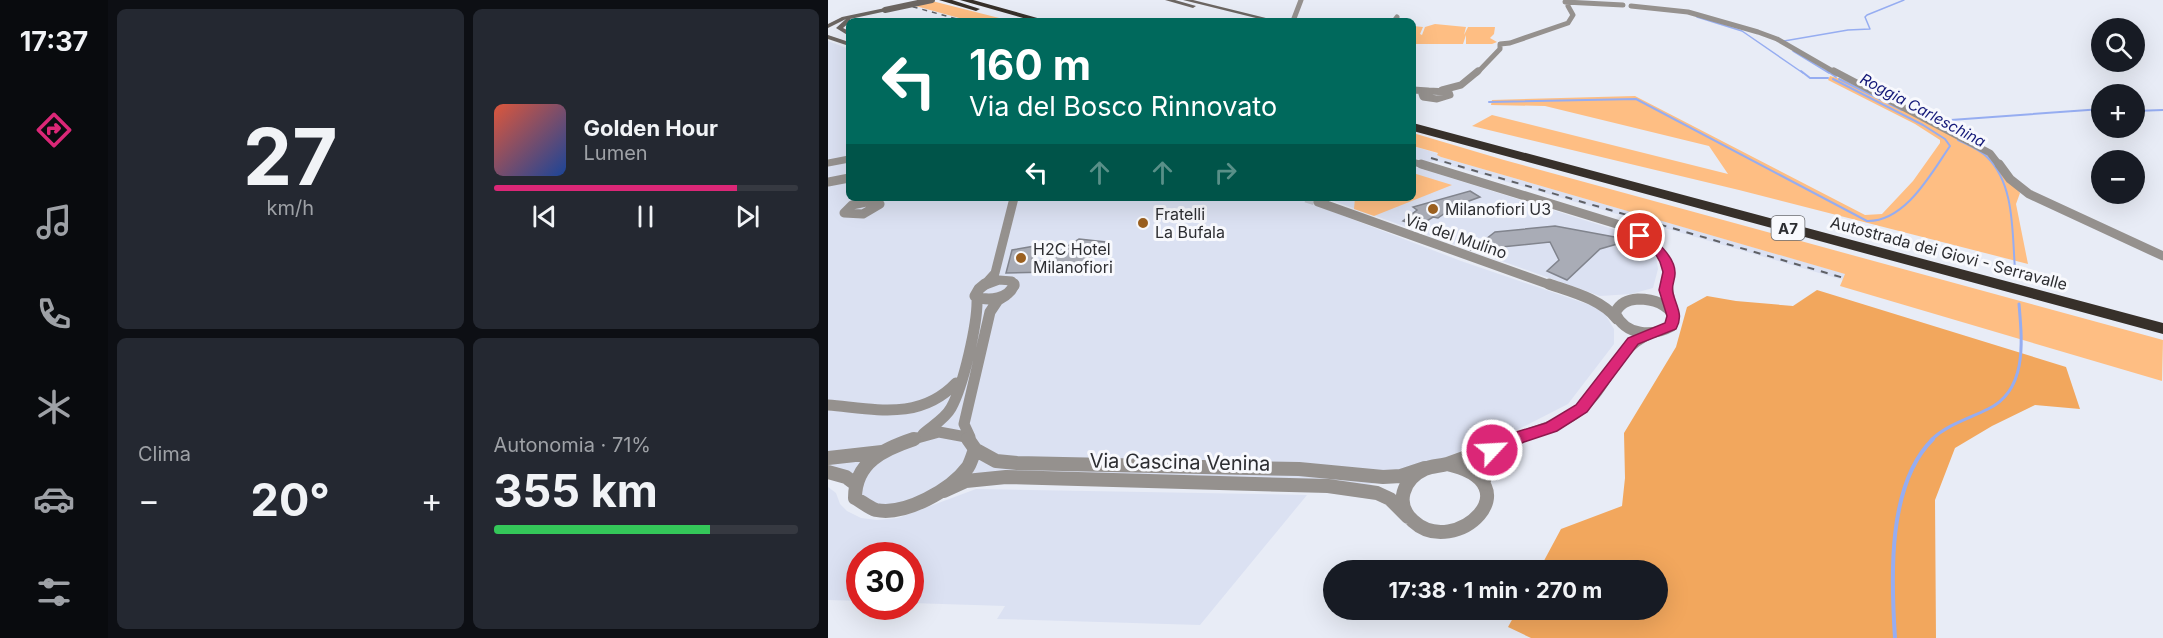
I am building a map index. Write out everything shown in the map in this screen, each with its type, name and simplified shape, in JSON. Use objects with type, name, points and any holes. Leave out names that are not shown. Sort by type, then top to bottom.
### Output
[{"type":"highway","points":[[943,0],[1010,18]]},
{"type":"highway","points":[[964,0],[1033,18]]},
{"type":"highway","name":"Autostrada dei Giovi - Serravalle","points":[[1416,119],[2163,318]]},
{"type":"highway","name":"Autostrada dei Giovi - Serravalle","points":[[1416,128],[2163,329]]},
{"type":"main road","points":[[848,18],[925,0]]},
{"type":"main road","points":[[884,9],[932,0]]},
{"type":"main road","points":[[1167,0],[1243,18]]},
{"type":"main road","points":[[1186,0],[1262,18]]},
{"type":"main road","points":[[856,18],[871,12]]},
{"type":"main road","points":[[829,23],[846,19]]},
{"type":"main road","points":[[846,22],[839,25],[846,33]]},
{"type":"main road","points":[[829,23],[846,33]]},
{"type":"main road","points":[[828,37],[846,43]]},
{"type":"street","points":[[1294,18],[1301,0]]},
{"type":"street","points":[[1416,91],[1458,87],[1471,80],[1501,46],[1514,45],[1510,43],[1568,23],[1572,19],[1572,4],[1627,4],[1687,8],[1720,23],[1777,39],[1845,78],[1990,153],[2010,179],[2029,194],[2163,256]]},
{"type":"street","points":[[1422,95],[1429,90]]},
{"type":"street","points":[[1416,92],[1437,99],[1450,95],[1449,92],[1442,90]]},
{"type":"street","points":[[828,163],[846,160]]},
{"type":"street","points":[[1416,163],[1631,231],[1661,253],[1669,272],[1665,290],[1674,321],[1672,326],[1650,333],[1635,331],[1619,322]]},
{"type":"street","points":[[828,182],[846,178]]},
{"type":"street","points":[[921,435],[949,411],[977,314],[975,293],[999,276],[1013,201]]},
{"type":"street","name":"Via del Mulino","points":[[1318,202],[1585,297],[1610,310],[1619,322]]},
{"type":"street","points":[[975,446],[964,424],[990,312],[998,300],[1015,286],[1012,281],[999,276]]},
{"type":"street","points":[[1646,299],[1662,290],[1667,281]]},
{"type":"street","points":[[977,298],[986,300],[1006,295]]},
{"type":"street","name":"Via del Mulino","points":[[1585,297],[1630,300]]},
{"type":"street","points":[[1625,349],[1626,340],[1619,322],[1617,307],[1630,300],[1646,299],[1661,303],[1671,311]]},
{"type":"street","points":[[1492,450],[1483,467],[1484,481],[1488,491],[1487,502],[1482,513],[1473,522],[1446,531],[1431,530],[1418,525],[1408,517],[1402,507],[1401,495],[1405,484],[1413,475],[1425,468],[1447,464],[1492,450],[1518,437],[1552,427],[1581,409],[1625,349],[1633,341],[1650,333]]},
{"type":"street","points":[[828,405],[910,410],[930,405],[948,394],[960,379]]},
{"type":"street","name":"Via Cascina Venina","points":[[828,458],[882,452],[921,435],[954,432],[966,435],[975,446],[996,461],[1017,463],[1299,470],[1383,477],[1401,476],[1425,468]]},
{"type":"street","name":"Via Cascina Venina","points":[[944,491],[968,470],[975,446]]},
{"type":"street","name":"Via Cascina Venina","points":[[882,452],[860,473],[854,483],[855,498],[860,504],[879,510],[912,505],[966,481],[994,477],[1328,486],[1377,493],[1390,499],[1408,517]]},
{"type":"street","points":[[1447,464],[1462,466],[1475,472],[1484,481]]},
{"type":"street","points":[[828,472],[846,477],[854,483]]},
{"type":"shaded area","points":[[932,1],[999,18],[959,18],[912,5]]},
{"type":"shaded area","points":[[1435,24],[1466,27],[1464,35],[1468,27],[1495,27],[1494,34],[1490,38],[1497,42],[1466,44],[1466,35],[1463,44],[1416,44],[1416,26],[1423,27],[1420,34],[1422,35],[1425,27]]},
{"type":"shaded area","points":[[828,41],[846,48],[846,201],[1305,201],[1461,261],[1593,306],[1605,314],[1614,329],[1614,344],[1568,404],[1511,433],[1356,490],[1006,477],[879,510],[828,472]]},
{"type":"shaded area","points":[[1830,76],[1844,80],[1979,149],[1993,159],[2020,193],[2016,204],[2028,264],[1739,190],[1472,126],[1492,115],[1728,174],[1709,146],[1545,106],[1491,105],[1492,100],[1635,96],[1865,215],[1882,214],[1913,181],[1940,140],[1915,124],[1828,80]]},
{"type":"shaded area","points":[[1416,134],[2163,340],[2162,381],[1840,286],[1845,274],[1441,157],[1437,155],[1438,153],[1416,147]]},
{"type":"shaded area","points":[[1416,147],[1439,154],[1441,157],[1846,274],[1843,280],[1435,161],[1425,162],[1416,159]]},
{"type":"shaded area","points":[[1416,167],[1619,231],[1643,245],[1656,257],[1658,269],[1653,288],[1631,294],[1600,296],[1333,201],[1416,201]]},
{"type":"shaded area","points":[[1416,174],[1452,185],[1416,199]]},
{"type":"shaded area","points":[[1355,201],[1412,201],[1374,216],[1354,209]]},
{"type":"shaded area","points":[[1817,290],[2066,367],[2080,409],[2035,405],[1992,426],[1955,448],[1935,500],[1936,638],[1531,638],[1508,627],[1512,620],[1668,620],[1668,560],[1544,560],[1561,529],[1622,506],[1625,478],[1624,433],[1676,347],[1687,307],[1707,296],[1793,306]]},
{"type":"shaded area","points":[[828,487],[836,493],[840,504],[847,511],[861,518],[877,520],[898,518],[976,489],[1307,495],[1200,625],[997,619],[1005,606],[924,603],[924,542],[846,542],[846,601],[828,600]]},
{"type":"building","name":"Milanofiori U3","points":[[1470,191],[1480,197],[1455,206],[1438,218],[1433,217],[1419,226],[1403,221],[1417,210],[1413,207]]},
{"type":"building","points":[[1555,226],[1631,240],[1600,249],[1567,280],[1547,271],[1559,260],[1550,242],[1472,250],[1495,232]]},
{"type":"building","name":"H2C Hotel Milanofiori","points":[[1079,239],[1107,242],[1075,270],[1053,268],[1050,272],[1006,273],[1012,250],[1035,246],[1032,261],[1044,261]]},
{"type":"waterway","name":"Roggia Carleschina","points":[[1784,41],[1848,30],[1870,29],[1865,17],[1867,15],[1904,0]]},
{"type":"waterway","points":[[1697,17],[1742,31],[1803,73]]},
{"type":"waterway","name":"Roggia Carleschina","points":[[1793,51],[1829,73]]},
{"type":"waterway","points":[[1801,71],[1810,78],[1828,78]]},
{"type":"waterway","name":"Roggia Carleschina","points":[[1827,71],[1836,77]]},
{"type":"waterway","points":[[1489,102],[1636,99],[1867,221],[1881,219],[1893,214],[1916,194],[1950,146],[1945,139],[1923,125],[1833,79]]},
{"type":"waterway","name":"Roggia Carleschina","points":[[1839,79],[1902,110]]},
{"type":"waterway","points":[[1937,121],[2091,110]]},
{"type":"waterway","points":[[2145,111],[2163,110]]},
{"type":"waterway","name":"Roggia Carleschina","points":[[1958,140],[1977,149],[1987,157],[2003,181],[2010,210],[2015,269]]},
{"type":"waterway","name":"Roggia Carleschina","points":[[1931,440],[1951,426],[2001,401],[2010,390],[2020,363],[2019,304]]},
{"type":"waterway","name":"Roggia Carleschina","points":[[1895,638],[1893,561],[1900,506],[1907,481],[1918,458],[1933,439]]},
{"type":"railway","points":[[903,4],[953,18]]},
{"type":"railway","points":[[1431,158],[1844,278]]},
{"type":"place","name":"Milanofiori U3","points":[[1433,209]]},
{"type":"place","name":"Fratelli La Bufala","points":[[1143,223]]},
{"type":"place","name":"H2C Hotel Milanofiori","points":[[1021,258]]},
{"type":"route","points":[[1492,450],[1518,437],[1552,427],[1581,409],[1633,341],[1640,336],[1659,332],[1672,326],[1674,316],[1665,290],[1669,272],[1666,262],[1661,253],[1640,236]]}]
